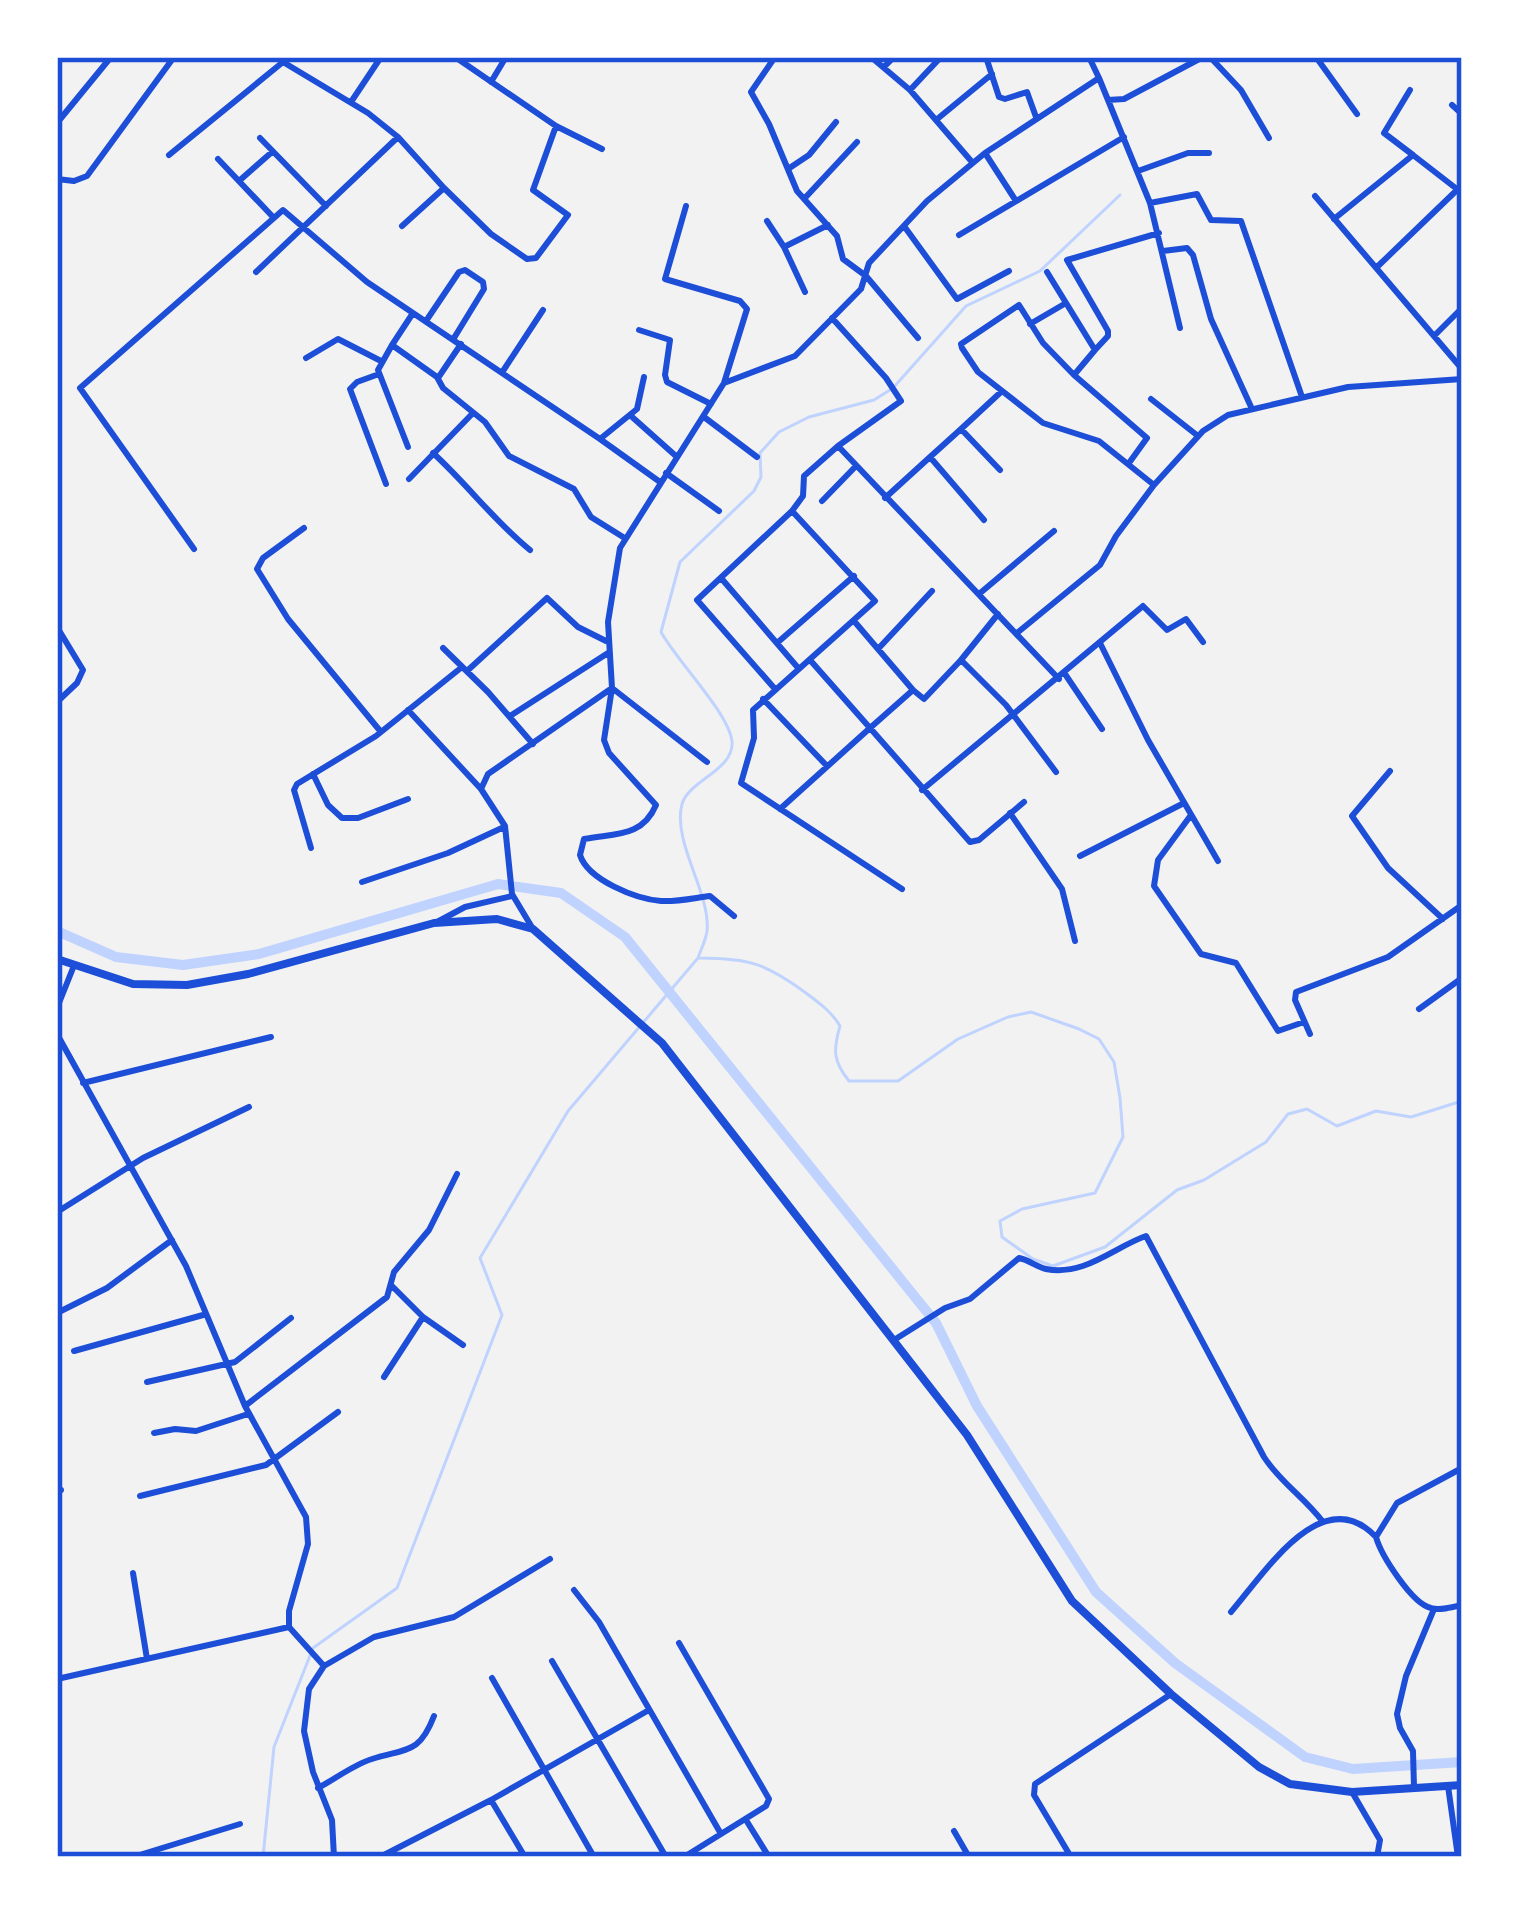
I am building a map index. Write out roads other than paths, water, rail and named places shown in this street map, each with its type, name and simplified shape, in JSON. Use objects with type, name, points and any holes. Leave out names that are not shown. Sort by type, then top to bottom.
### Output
[{"type":"street","points":[[57,123],[111,57]]},
{"type":"street","points":[[57,179],[74,181],[87,176],[174,57]]},
{"type":"street","points":[[299,70],[308,57]]},
{"type":"street","points":[[351,102],[381,57]]},
{"type":"street","points":[[455,57],[556,126],[602,149]]},
{"type":"street","points":[[491,82],[506,57]]},
{"type":"street","points":[[775,57],[752,88],[788,169],[804,199],[839,238],[841,256],[866,276],[918,338]]},
{"type":"street","points":[[871,57],[910,89],[973,163]]},
{"type":"street","points":[[884,67],[894,57]]},
{"type":"street","points":[[910,89],[941,57]]},
{"type":"street","points":[[986,57],[1001,99],[1028,92],[1036,117]]},
{"type":"street","points":[[1089,57],[1150,203],[1180,328]]},
{"type":"street","points":[[1108,100],[1124,99],[1207,57],[1238,87],[1269,138]]},
{"type":"street","points":[[1316,57],[1357,114]]},
{"type":"street","points":[[170,155],[275,66],[289,63],[398,137],[500,241],[527,259],[536,257],[568,215],[533,190],[556,126]]},
{"type":"street","points":[[936,120],[992,74]]},
{"type":"street","points":[[724,382],[790,359],[861,289],[869,263],[973,163],[1099,78]]},
{"type":"street","points":[[1376,268],[1460,191],[1384,133],[1410,90]]},
{"type":"street","points":[[1451,105],[1462,114]]},
{"type":"street","points":[[788,169],[809,155],[836,122]]},
{"type":"street","points":[[256,272],[398,137]]},
{"type":"street","points":[[959,235],[1124,137]]},
{"type":"street","points":[[260,138],[326,206]]},
{"type":"street","points":[[804,199],[857,142]]},
{"type":"street","points":[[238,181],[273,151]]},
{"type":"street","points":[[985,153],[1016,201]]},
{"type":"street","points":[[1140,176],[1182,154],[1209,153]]},
{"type":"street","points":[[1334,218],[1413,155]]},
{"type":"street","points":[[218,159],[273,217]]},
{"type":"street","points":[[402,226],[444,188]]},
{"type":"street","points":[[1150,203],[1197,194],[1211,220],[1241,221],[1302,395]]},
{"type":"street","points":[[1315,196],[1462,369]]},
{"type":"street","points":[[686,206],[665,279],[740,302],[747,310],[724,382],[623,537],[609,647],[612,688],[605,746],[656,805],[646,823],[633,831],[584,839],[583,864],[596,877],[650,899],[710,896],[734,916]]},
{"type":"street","points":[[194,549],[80,388],[283,210],[367,282],[660,482]]},
{"type":"street","points":[[767,221],[805,292]]},
{"type":"street","points":[[784,247],[828,226]]},
{"type":"street","points":[[904,226],[957,298],[1009,272]]},
{"type":"street","points":[[1074,375],[1108,331],[1067,260],[1159,233]]},
{"type":"street","points":[[1163,251],[1187,248],[1193,255],[1211,319],[1252,409]]},
{"type":"street","points":[[426,321],[459,272],[470,272],[483,282],[484,289],[438,378]]},
{"type":"street","points":[[1047,272],[1095,350]]},
{"type":"street","points":[[1030,324],[1066,303]]},
{"type":"street","points":[[1128,464],[1147,438],[1074,375],[1016,304],[961,344],[978,372],[1043,423],[1099,441],[1154,485]]},
{"type":"street","points":[[1434,336],[1462,308]]},
{"type":"street","points":[[503,371],[543,310]]},
{"type":"street","points":[[407,447],[379,374],[381,361],[413,313]]},
{"type":"street","points":[[775,689],[699,607],[698,598],[792,511],[802,496],[804,476],[901,401],[832,318]]},
{"type":"street","points":[[639,330],[670,340],[668,382],[711,404]]},
{"type":"street","points":[[306,358],[338,338],[381,361]]},
{"type":"street","points":[[392,344],[488,424],[509,456],[574,489],[591,517],[623,537]]},
{"type":"street","points":[[379,374],[350,389],[386,484]]},
{"type":"street","points":[[601,439],[631,416],[641,400],[644,377]]},
{"type":"street","points":[[1017,633],[1100,565],[1154,485],[1220,419],[1348,387],[1462,379]]},
{"type":"street","points":[[885,498],[1002,391]]},
{"type":"street","points":[[1151,399],[1198,436]]},
{"type":"street","points":[[409,479],[473,413]]},
{"type":"street","points":[[631,416],[676,457]]},
{"type":"street","points":[[704,417],[757,457]]},
{"type":"street","points":[[961,429],[1000,470]]},
{"type":"street","points":[[838,446],[1062,677],[1102,729]]},
{"type":"street","points":[[434,453],[476,493],[505,530],[530,550]]},
{"type":"street","points":[[930,457],[984,520]]},
{"type":"street","points":[[821,501],[856,466]]},
{"type":"street","points":[[666,473],[719,511]]},
{"type":"street","points":[[792,511],[874,601],[754,710],[754,738],[741,783],[902,890]]},
{"type":"street","points":[[304,528],[263,558],[257,569],[297,630],[381,732]]},
{"type":"street","points":[[979,594],[1054,531]]},
{"type":"street","points":[[777,643],[854,577]]},
{"type":"street","points":[[721,578],[799,669]]},
{"type":"street","points":[[878,649],[932,591]]},
{"type":"street","points":[[311,848],[294,790],[381,732],[547,598],[609,647]]},
{"type":"street","points":[[922,790],[1146,606],[1167,630],[1188,620],[1203,642]]},
{"type":"street","points":[[854,621],[924,699],[998,614]]},
{"type":"street","points":[[57,627],[83,670],[57,702]]},
{"type":"street","points":[[1100,644],[1218,861]]},
{"type":"street","points":[[510,716],[609,647]]},
{"type":"street","points":[[443,648],[532,744]]},
{"type":"street","points":[[811,660],[970,842],[979,840],[1024,802]]},
{"type":"street","points":[[961,660],[1014,714],[1055,772]]},
{"type":"street","points":[[481,789],[488,774],[612,688]]},
{"type":"street","points":[[612,688],[707,762]]},
{"type":"street","points":[[780,808],[913,690]]},
{"type":"street","points":[[764,699],[827,766]]},
{"type":"street","points":[[408,710],[481,789],[505,826],[512,894],[533,929],[662,1043],[967,1435],[1072,1601],[1171,1694],[1275,1777],[1307,1789],[1352,1792],[1414,1784],[1462,1785]]},
{"type":"street","points":[[1390,770],[1352,816],[1388,868],[1443,919]]},
{"type":"street","points":[[313,774],[328,805],[342,818],[358,818],[408,800]]},
{"type":"street","points":[[1080,856],[1184,803]]},
{"type":"street","points":[[1010,814],[1062,890],[1075,941]]},
{"type":"street","points":[[1191,815],[1158,860],[1152,879],[1157,892],[1201,954],[1236,963],[1277,1030],[1304,1022]]},
{"type":"street","points":[[362,882],[448,853],[505,826]]},
{"type":"street","points":[[434,923],[465,907],[512,894]]},
{"type":"street","points":[[1310,1034],[1296,992],[1388,957],[1462,904]]},
{"type":"street","points":[[57,959],[133,984],[187,986],[434,923],[497,919],[533,929]]},
{"type":"street","points":[[57,1008],[73,968]]},
{"type":"street","points":[[1419,1010],[1462,978]]},
{"type":"street","points":[[57,1036],[172,1240],[247,1410],[306,1517],[309,1530],[290,1627],[322,1663]]},
{"type":"street","points":[[83,1082],[271,1037]]},
{"type":"street","points":[[57,1212],[129,1166],[249,1107]]},
{"type":"street","points":[[154,1433],[196,1431],[247,1410],[382,1302],[394,1273],[429,1230],[457,1174]]},
{"type":"street","points":[[894,1340],[945,1308],[970,1300],[1019,1258],[1048,1270],[1074,1267],[1106,1258],[1146,1236],[1264,1457],[1323,1522]]},
{"type":"street","points":[[57,1313],[106,1288],[172,1240]]},
{"type":"street","points":[[392,1286],[423,1317],[463,1345]]},
{"type":"street","points":[[74,1352],[205,1315]]},
{"type":"street","points":[[384,1377],[423,1317]]},
{"type":"street","points":[[147,1382],[229,1365],[291,1318]]},
{"type":"street","points":[[140,1496],[276,1459],[338,1412]]},
{"type":"street","points":[[1376,1537],[1397,1503],[1462,1468]]},
{"type":"street","points":[[1232,1612],[1295,1538],[1323,1522],[1355,1520],[1376,1537],[1410,1594],[1434,1609],[1462,1605]]},
{"type":"street","points":[[334,1857],[332,1820],[308,1756],[304,1714],[309,1689],[322,1663],[374,1637],[454,1617],[550,1559]]},
{"type":"street","points":[[133,1573],[147,1659]]},
{"type":"street","points":[[574,1590],[599,1622],[721,1834]]},
{"type":"street","points":[[1414,1784],[1413,1751],[1397,1714],[1406,1676],[1434,1609]]},
{"type":"street","points":[[57,1679],[290,1627]]},
{"type":"street","points":[[679,1643],[770,1799],[746,1820],[684,1857]]},
{"type":"street","points":[[552,1661],[666,1857]]},
{"type":"street","points":[[492,1678],[594,1857]]},
{"type":"street","points":[[1070,1857],[1034,1795],[1035,1784],[1171,1694]]},
{"type":"street","points":[[380,1857],[649,1710]]},
{"type":"street","points":[[318,1788],[367,1761],[410,1750],[426,1737],[434,1716]]},
{"type":"street","points":[[1448,1786],[1458,1857]]},
{"type":"street","points":[[1352,1792],[1380,1840],[1377,1857]]},
{"type":"street","points":[[491,1800],[525,1857]]},
{"type":"street","points":[[746,1820],[769,1857]]},
{"type":"street","points":[[133,1857],[240,1824]]},
{"type":"street","points":[[954,1831],[969,1857]]},
{"type":"waterway","points":[[263,1857],[274,1747],[313,1648],[397,1588],[502,1315],[480,1258],[568,1111],[698,958],[706,938],[707,916],[680,819],[686,796],[726,760],[732,741],[721,716],[661,632],[680,562],[754,491],[761,477],[760,453],[779,432],[809,417],[874,400],[893,388],[966,306],[1040,271],[1120,195]]},
{"type":"waterway","points":[[57,931],[116,957],[183,965],[259,954],[498,884],[561,893],[625,937],[936,1323],[977,1406],[1096,1592],[1175,1663],[1305,1757],[1353,1769],[1462,1762]]},
{"type":"waterway","points":[[700,958],[757,965],[780,975],[820,1004],[840,1026],[836,1055],[849,1081],[898,1081],[958,1039],[1031,1012],[1099,1039],[1114,1062],[1123,1137],[1095,1193],[1022,1209],[1000,1221],[1002,1237],[1033,1259],[1053,1266],[1105,1247],[1177,1190],[1204,1180],[1266,1142],[1288,1114],[1307,1109],[1337,1126],[1376,1111],[1411,1117],[1462,1101]]}]
